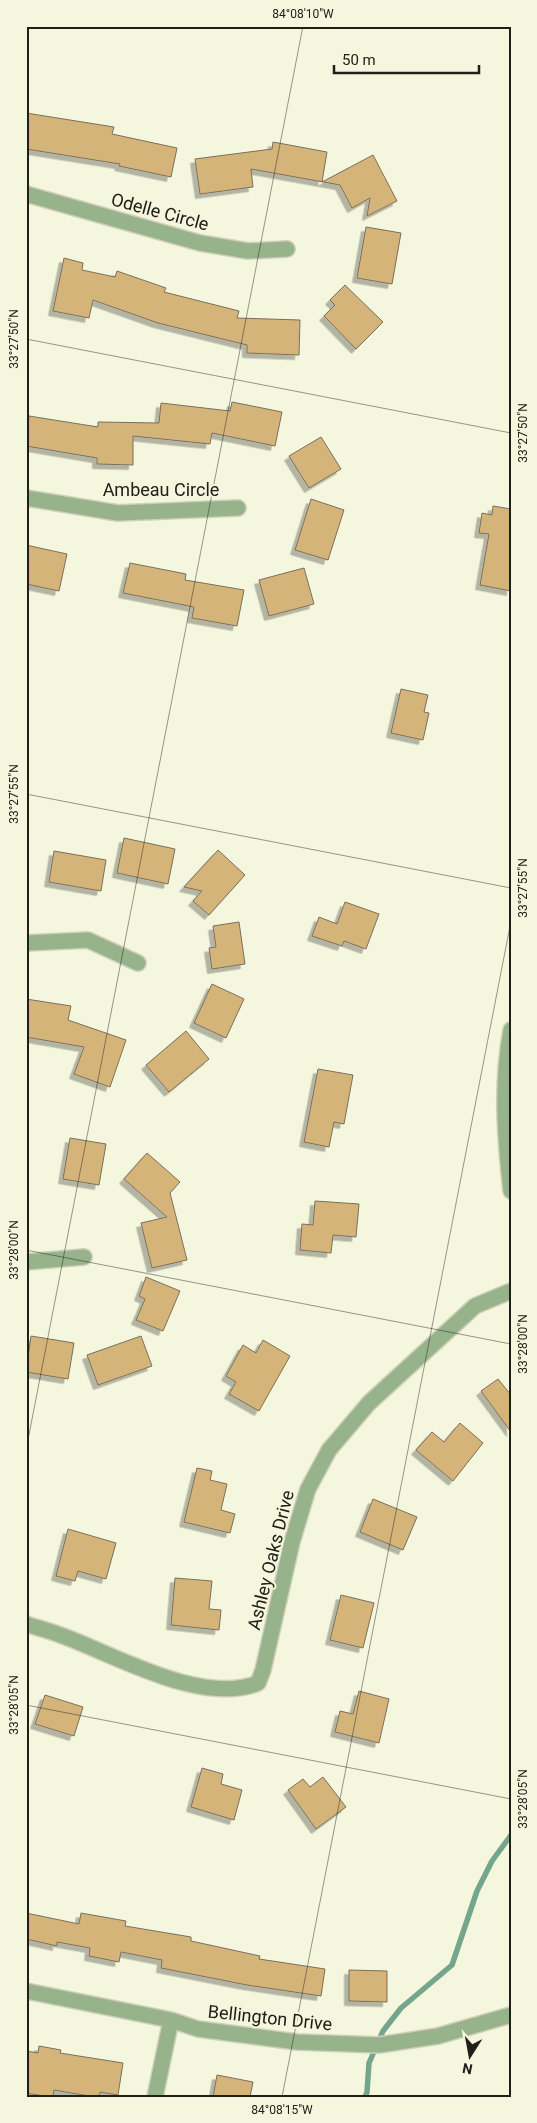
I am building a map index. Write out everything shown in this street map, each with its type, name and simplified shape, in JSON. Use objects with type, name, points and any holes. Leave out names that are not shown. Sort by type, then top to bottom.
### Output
[{"type":"street","name":"Odelle Circle","points":[[26,194],[200,243],[248,251],[287,249]]},
{"type":"street","name":"Ambeau Circle","points":[[26,498],[118,513],[238,508]]},
{"type":"street","points":[[26,943],[88,940],[138,962]]},
{"type":"street","points":[[511,1030],[506,1057],[504,1130],[511,1192]]},
{"type":"street","points":[[26,1262],[84,1257]]},
{"type":"street","name":"Ashley Oaks Drive","points":[[26,1624],[63,1636],[170,1678],[211,1689],[249,1686],[258,1683],[263,1670],[292,1542],[308,1489],[328,1450],[370,1403],[475,1306],[511,1291]]},
{"type":"street","name":"Bellington Drive","points":[[26,1991],[171,2020],[198,2029],[279,2039],[378,2045],[438,2036],[511,2015]]},
{"type":"street","points":[[155,2097],[171,2020]]},
{"type":"building","points":[[26,113],[114,127],[112,134],[177,148],[171,177],[119,166],[120,164],[26,149]]},
{"type":"building","points":[[273,142],[327,152],[322,182],[251,169],[253,187],[200,194],[195,159],[272,149]]},
{"type":"building","points":[[373,155],[397,201],[367,216],[370,198],[352,208],[340,185],[322,182]]},
{"type":"building","points":[[366,227],[401,233],[392,284],[357,278]]},
{"type":"building","points":[[64,258],[83,263],[82,270],[115,277],[117,271],[166,288],[164,292],[239,311],[237,318],[300,320],[299,355],[247,353],[247,345],[158,323],[93,300],[89,318],[53,311]]},
{"type":"building","points":[[345,285],[383,322],[356,349],[324,316],[335,305],[330,300]]},
{"type":"building","points":[[232,402],[282,412],[275,446],[212,433],[210,444],[133,436],[133,465],[97,464],[97,458],[26,446],[29,416],[98,427],[98,422],[159,423],[161,403],[230,411]]},
{"type":"building","points":[[321,437],[341,469],[309,488],[289,456]]},
{"type":"building","points":[[311,499],[344,510],[328,560],[295,550]]},
{"type":"building","points":[[493,506],[511,509],[511,591],[480,585],[489,534],[479,533],[482,513],[492,515]]},
{"type":"building","points":[[26,545],[67,554],[59,591],[26,584]]},
{"type":"building","points":[[130,563],[186,574],[185,580],[244,590],[237,626],[192,618],[194,607],[123,593]]},
{"type":"building","points":[[304,568],[314,604],[269,616],[259,580]]},
{"type":"building","points":[[401,689],[428,695],[424,712],[429,713],[423,740],[391,733]]},
{"type":"building","points":[[124,838],[175,849],[168,884],[117,873]]},
{"type":"building","points":[[218,850],[245,875],[209,915],[193,901],[202,891],[184,887]]},
{"type":"building","points":[[54,851],[106,860],[101,891],[49,882]]},
{"type":"building","points":[[345,902],[379,914],[366,949],[344,941],[342,946],[312,936],[319,917],[337,924]]},
{"type":"building","points":[[239,922],[245,964],[212,969],[209,948],[216,947],[213,926]]},
{"type":"building","points":[[212,984],[244,999],[226,1038],[194,1023]]},
{"type":"building","points":[[26,999],[71,1006],[68,1020],[126,1040],[110,1087],[74,1074],[84,1047],[26,1037]]},
{"type":"building","points":[[186,1031],[209,1059],[169,1092],[146,1065]]},
{"type":"building","points":[[318,1069],[353,1075],[344,1124],[334,1122],[329,1147],[304,1142]]},
{"type":"building","points":[[70,1138],[106,1144],[99,1185],[63,1179]]},
{"type":"building","points":[[147,1153],[180,1182],[170,1193],[187,1260],[152,1268],[141,1223],[167,1217],[124,1179]]},
{"type":"building","points":[[315,1201],[359,1204],[356,1237],[333,1235],[331,1253],[300,1250],[302,1224],[313,1225]]},
{"type":"building","points":[[146,1277],[180,1291],[163,1331],[136,1320],[145,1299],[139,1296]]},
{"type":"building","points":[[31,1336],[74,1343],[68,1379],[26,1372]]},
{"type":"building","points":[[141,1336],[152,1366],[98,1385],[87,1355]]},
{"type":"building","points":[[263,1340],[290,1356],[259,1411],[229,1394],[236,1382],[226,1376],[243,1345],[256,1353]]},
{"type":"building","points":[[498,1379],[511,1395],[511,1432],[481,1391]]},
{"type":"building","points":[[460,1423],[483,1443],[453,1481],[416,1450],[432,1432],[444,1442]]},
{"type":"building","points":[[197,1468],[212,1471],[210,1480],[227,1484],[221,1510],[235,1514],[230,1533],[184,1522]]},
{"type":"building","points":[[373,1499],[417,1517],[403,1550],[360,1532]]},
{"type":"building","points":[[68,1529],[116,1543],[106,1579],[78,1571],[75,1581],[56,1576]]},
{"type":"building","points":[[175,1578],[212,1581],[209,1609],[221,1610],[219,1630],[171,1625]]},
{"type":"building","points":[[341,1595],[374,1603],[363,1648],[330,1640]]},
{"type":"building","points":[[359,1691],[389,1699],[379,1743],[335,1732],[340,1711],[353,1714]]},
{"type":"building","points":[[45,1695],[83,1707],[74,1736],[35,1724]]},
{"type":"building","points":[[202,1768],[223,1774],[221,1784],[242,1790],[234,1820],[191,1807]]},
{"type":"building","points":[[323,1777],[346,1807],[316,1829],[288,1790],[303,1779],[310,1787]]},
{"type":"building","points":[[26,1913],[79,1924],[81,1913],[126,1921],[125,1926],[191,1937],[191,1941],[260,1956],[259,1959],[325,1969],[321,1996],[247,1985],[161,1968],[162,1960],[121,1952],[119,1962],[89,1956],[90,1948],[57,1942],[57,1946],[26,1939]]},
{"type":"building","points":[[349,1970],[387,1971],[387,2002],[349,2001]]},
{"type":"building","points":[[39,2046],[61,2050],[60,2053],[123,2063],[118,2095],[100,2092],[99,2097],[95,2097],[54,2090],[53,2097],[26,2093],[26,2051],[38,2053]]},
{"type":"building","points":[[217,2075],[253,2082],[250,2097],[213,2097]]},
{"type":"waterway","points":[[365,2097],[369,2063],[383,2031],[401,2008],[452,1965],[477,1891],[492,1861],[511,1835]]}]
